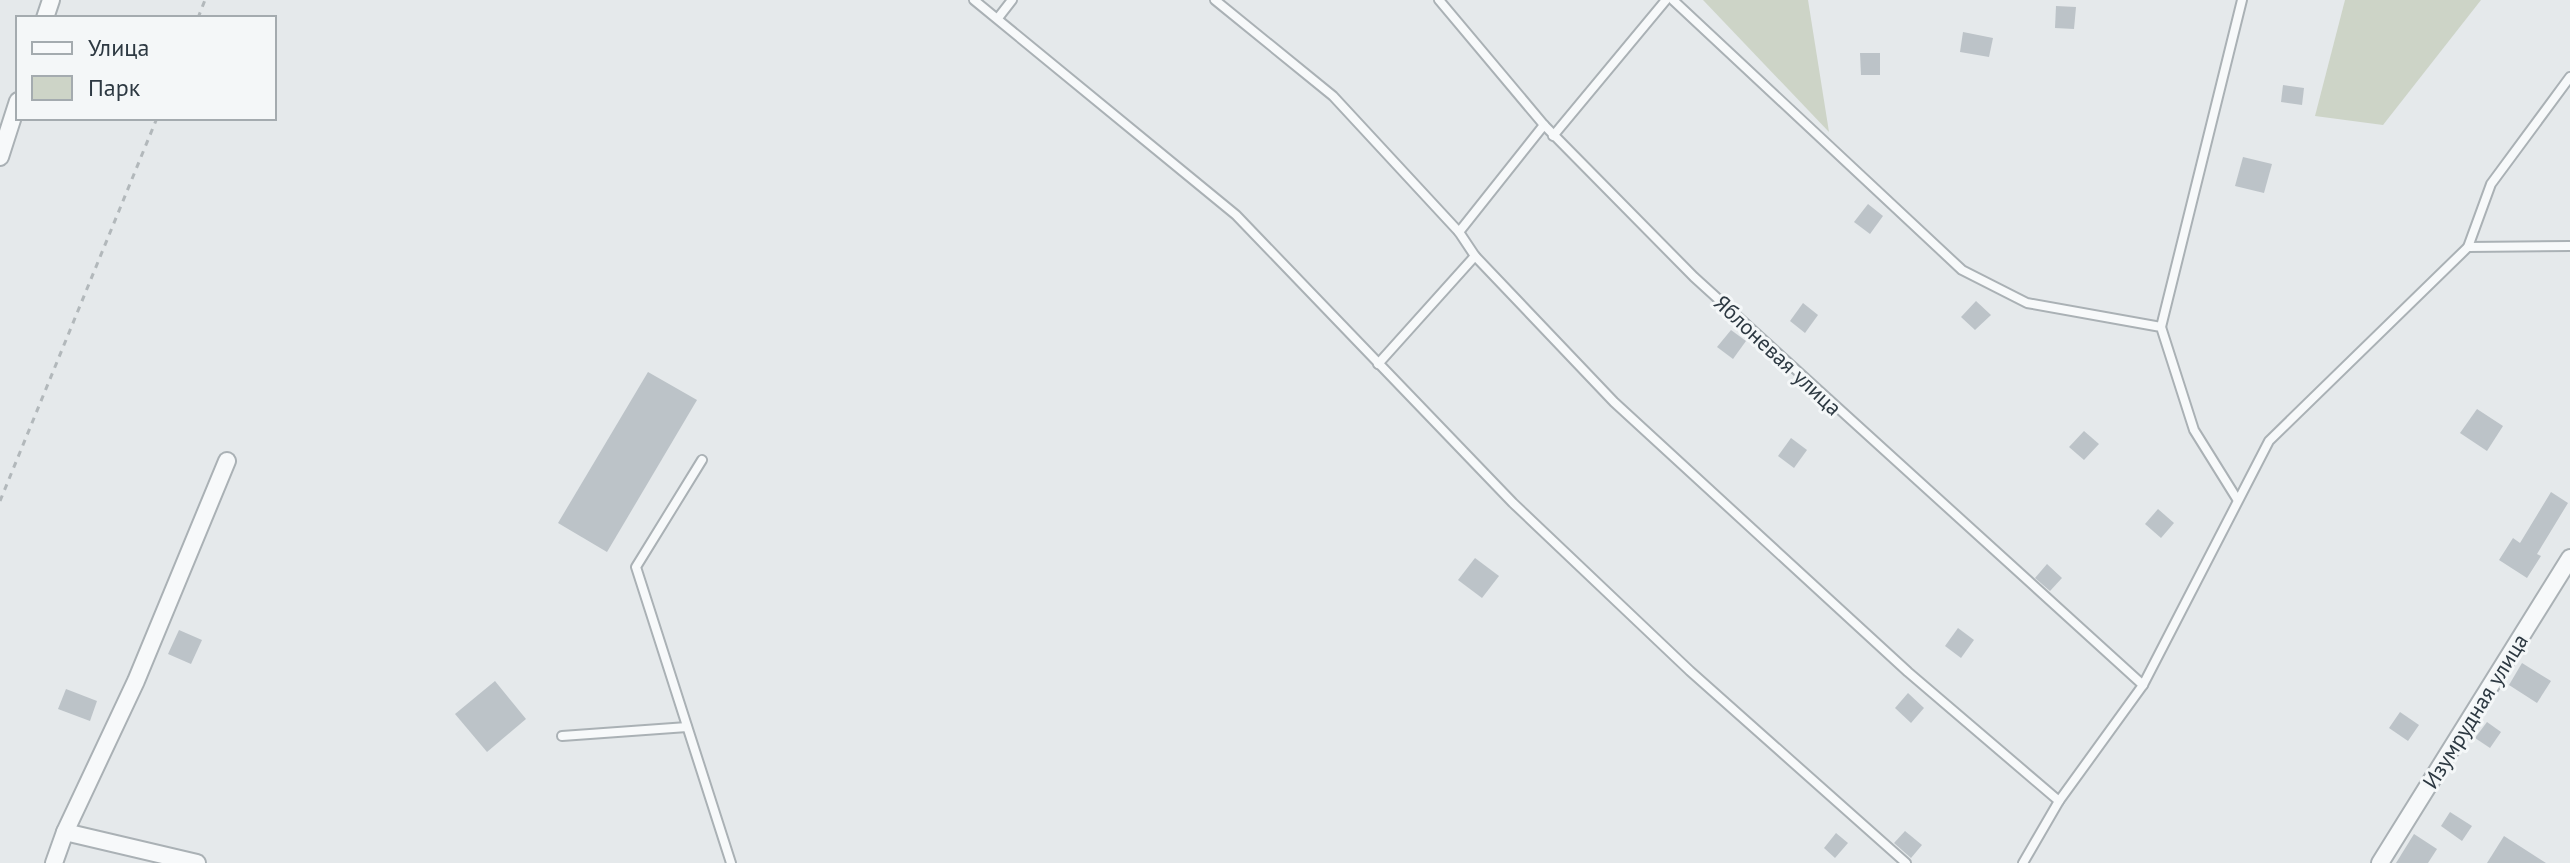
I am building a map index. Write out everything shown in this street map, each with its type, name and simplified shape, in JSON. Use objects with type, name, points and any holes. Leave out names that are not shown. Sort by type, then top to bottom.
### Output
[{"type":"street","points":[[0,157],[16,107]]},
{"type":"street","points":[[54,863],[65,832],[136,681],[227,461]]},
{"type":"street","name":"Изумрудная улица","points":[[2380,863],[2570,558]]},
{"type":"street","points":[[65,832],[195,863]]},
{"type":"lane","points":[[974,0],[1236,215],[1513,503],[1679,661],[1906,863]]},
{"type":"lane","points":[[998,18],[1012,0]]},
{"type":"lane","points":[[1215,0],[1333,96],[1459,232],[1475,256],[1614,402],[1908,672],[2059,801]]},
{"type":"lane","name":"Яблоневая улица","points":[[1439,0],[1553,136],[1694,277],[2143,685]]},
{"type":"lane","points":[[1553,136],[1666,0]]},
{"type":"lane","points":[[1673,0],[1962,270],[2027,303],[2161,327]]},
{"type":"lane","points":[[2237,499],[2194,430],[2161,327],[2242,0]]},
{"type":"lane","points":[[2023,863],[2059,801],[2143,685],[2269,441],[2468,247],[2491,184],[2570,77]]},
{"type":"lane","points":[[1459,232],[1544,125]]},
{"type":"lane","points":[[2468,247],[2570,246]]},
{"type":"lane","points":[[1378,364],[1475,256]]},
{"type":"lane","points":[[702,460],[636,567],[731,863]]},
{"type":"lane","points":[[562,736],[687,727]]},
{"type":"path","points":[[0,501],[156,120]]},
{"type":"green space","points":[[1703,0],[1808,0],[1829,132]]},
{"type":"green space","points":[[2345,0],[2481,0],[2383,125],[2315,116]]},
{"type":"building","points":[[2056,6],[2076,7],[2074,29],[2055,28]]},
{"type":"building","points":[[1963,32],[1993,38],[1989,57],[1960,52]]},
{"type":"building","points":[[1860,53],[1880,53],[1880,75],[1861,75]]},
{"type":"building","points":[[2283,85],[2304,88],[2302,105],[2281,102]]},
{"type":"building","points":[[2243,157],[2272,164],[2264,193],[2235,186]]},
{"type":"building","points":[[1868,204],[1883,216],[1870,234],[1854,222]]},
{"type":"building","points":[[1976,301],[1991,315],[1975,330],[1961,317]]},
{"type":"building","points":[[1803,303],[1818,315],[1805,333],[1790,321]]},
{"type":"building","points":[[1731,330],[1746,341],[1733,359],[1717,347]]},
{"type":"building","points":[[648,372],[697,400],[607,552],[558,523]]},
{"type":"building","points":[[2477,409],[2503,426],[2487,451],[2460,433]]},
{"type":"building","points":[[2084,431],[2099,444],[2084,460],[2069,447]]},
{"type":"building","points":[[1791,438],[1807,450],[1794,468],[1778,456]]},
{"type":"building","points":[[2551,492],[2568,503],[2537,554],[2541,556],[2527,578],[2499,560],[2513,538],[2520,543]]},
{"type":"building","points":[[2158,509],[2174,523],[2161,538],[2145,524]]},
{"type":"building","points":[[1475,558],[1499,576],[1482,598],[1458,580]]},
{"type":"building","points":[[2047,564],[2062,578],[2050,591],[2035,578]]},
{"type":"building","points":[[1958,628],[1974,640],[1961,658],[1945,646]]},
{"type":"building","points":[[179,630],[202,640],[191,664],[168,654]]},
{"type":"building","points":[[2522,663],[2551,681],[2537,703],[2509,685]]},
{"type":"building","points":[[495,681],[526,719],[487,752],[455,714]]},
{"type":"building","points":[[66,689],[97,701],[90,721],[58,709]]},
{"type":"building","points":[[1908,693],[1924,708],[1911,723],[1895,708]]},
{"type":"building","points":[[2400,712],[2419,725],[2408,741],[2389,728]]},
{"type":"building","points":[[2487,722],[2501,732],[2490,748],[2475,738]]},
{"type":"building","points":[[2450,812],[2472,826],[2462,841],[2441,826]]},
{"type":"building","points":[[1905,831],[1922,845],[1911,858],[1894,843]]},
{"type":"building","points":[[1836,833],[1848,843],[1835,858],[1824,848]]},
{"type":"building","points":[[2414,834],[2437,849],[2428,863],[2396,863]]},
{"type":"building","points":[[2504,836],[2546,863],[2487,863]]}]
